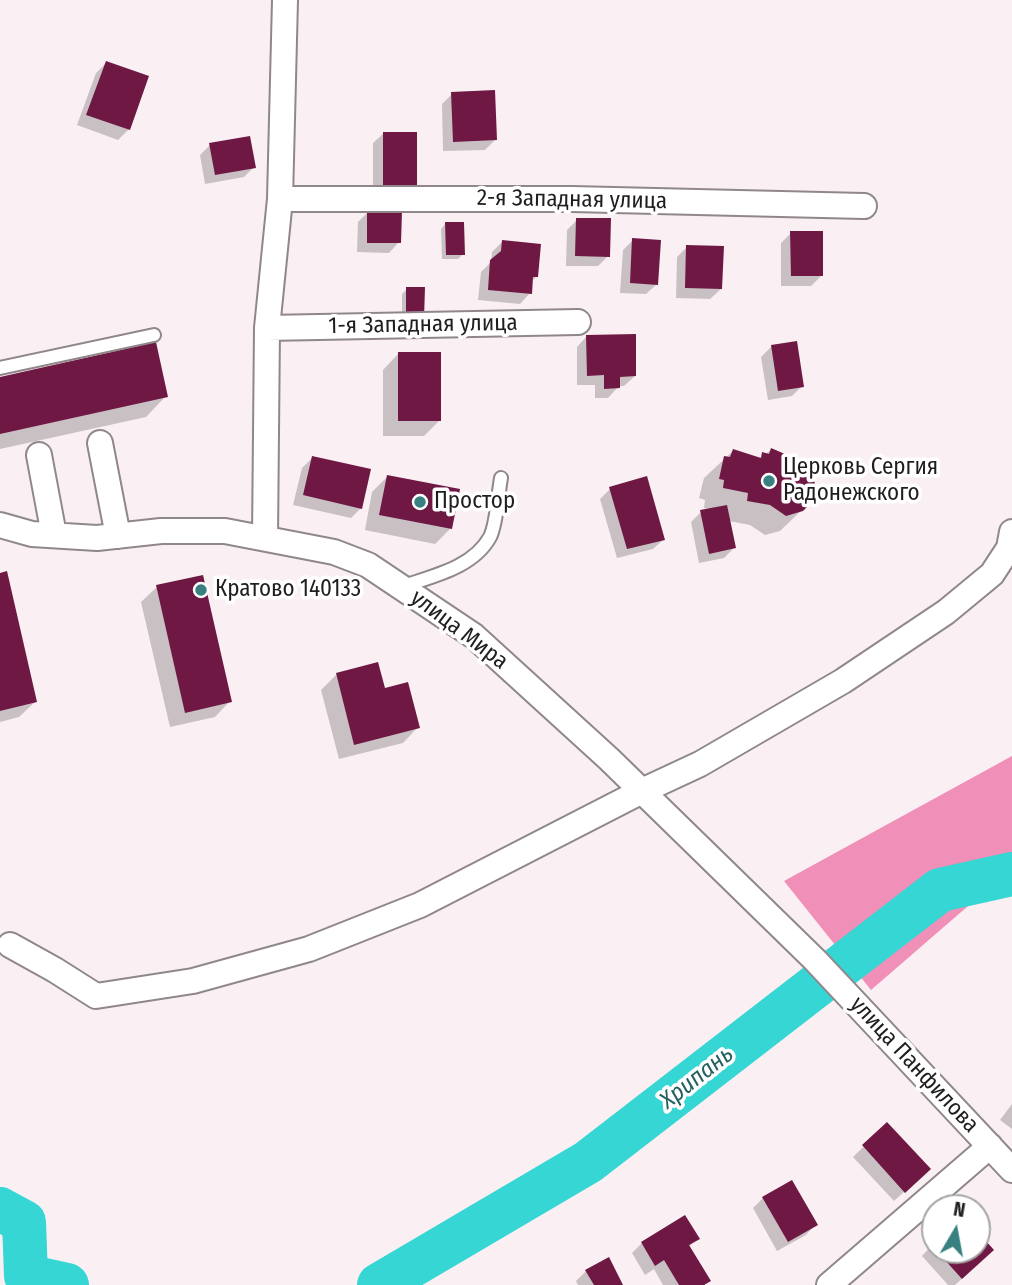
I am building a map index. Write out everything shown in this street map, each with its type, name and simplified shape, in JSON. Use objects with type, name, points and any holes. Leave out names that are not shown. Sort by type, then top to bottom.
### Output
[{"type":"street","points":[[265,538],[267,328],[280,198],[285,0]]},
{"type":"street","name":"2-я Западная улица","points":[[280,198],[572,199],[864,206]]},
{"type":"street","name":"1-я Западная улица","points":[[267,328],[578,323]]},
{"type":"street","points":[[100,443],[118,536]]},
{"type":"street","points":[[39,455],[54,535]]},
{"type":"street","name":"улица Мира","points":[[0,525],[32,534],[97,538],[161,531],[225,531],[334,552],[368,565],[474,636],[642,791],[815,960]]},
{"type":"street","points":[[9,945],[96,996],[193,981],[309,949],[420,905],[700,764],[793,711],[946,612],[992,574],[1009,548],[1012,532]]},
{"type":"street","name":"улица Панфилова","points":[[815,960],[1012,1170]]},
{"type":"street","points":[[829,1285],[990,1146]]},
{"type":"lane","points":[[0,368],[154,335]]},
{"type":"lane","points":[[401,587],[456,567],[476,555],[491,536],[501,478]]},
{"type":"shaded area","points":[[1012,756],[1012,878],[975,900],[871,990],[784,881]]},
{"type":"building","points":[[106,61],[149,76],[130,130],[86,115]]},
{"type":"building","points":[[495,90],[497,140],[453,142],[451,92]]},
{"type":"building","points":[[383,132],[417,132],[417,187],[383,187]]},
{"type":"building","points":[[250,136],[256,168],[215,175],[209,143]]},
{"type":"building","points":[[367,210],[402,211],[401,243],[367,243]]},
{"type":"building","points":[[576,218],[611,218],[610,257],[575,256]]},
{"type":"building","points":[[445,222],[464,222],[465,255],[446,255]]},
{"type":"building","points":[[790,231],[823,231],[823,276],[791,276]]},
{"type":"building","points":[[632,238],[661,240],[658,285],[630,283]]},
{"type":"building","points":[[502,240],[541,244],[538,277],[533,277],[532,294],[488,290],[490,260],[501,251]]},
{"type":"building","points":[[686,245],[724,246],[722,289],[685,288]]},
{"type":"building","points":[[406,287],[425,287],[424,319],[406,319]]},
{"type":"building","points":[[636,334],[636,376],[620,377],[620,388],[604,389],[604,375],[587,376],[586,335]]},
{"type":"building","points":[[797,341],[804,387],[778,391],[771,345]]},
{"type":"building","points":[[156,342],[168,397],[0,434],[0,377]]},
{"type":"building","points":[[398,352],[441,352],[441,421],[398,421]]},
{"type":"building","name":"Церковь Сергия Радонежского","points":[[771,448],[801,461],[815,483],[808,506],[803,511],[786,516],[770,505],[747,501],[748,493],[723,488],[724,480],[719,479],[724,456],[730,457],[733,449],[761,458],[762,452],[769,454]]},
{"type":"building","points":[[312,456],[371,469],[362,509],[303,495]]},
{"type":"building","name":"Простор","points":[[387,475],[460,489],[452,529],[379,515]]},
{"type":"building","points":[[647,476],[665,540],[627,549],[609,487]]},
{"type":"building","points":[[727,505],[736,548],[709,554],[700,510]]},
{"type":"building","points":[[7,571],[37,702],[0,711],[0,573]]},
{"type":"building","points":[[203,575],[232,702],[185,713],[156,585]]},
{"type":"building","points":[[378,662],[385,688],[408,682],[420,728],[354,745],[336,673]]},
{"type":"building","points":[[887,1122],[931,1169],[905,1193],[862,1145]]},
{"type":"building","points":[[792,1180],[818,1225],[788,1242],[762,1197]]},
{"type":"building","points":[[685,1215],[700,1239],[689,1245],[711,1281],[704,1285],[679,1285],[664,1260],[655,1266],[641,1242]]},
{"type":"building","points":[[609,1257],[623,1285],[594,1285],[585,1270]]},
{"type":"building","points":[[949,1264],[979,1264],[962,1279]]},
{"type":"waterway","name":"Хрипань","points":[[379,1285],[588,1162],[940,890],[1012,874]]},
{"type":"waterway","name":"Хрипань","points":[[0,1209],[24,1222],[26,1276],[67,1285]]},
{"type":"place","name":"Церковь Сергия Радонежского","points":[[769,481]]},
{"type":"place","name":"Простор","points":[[420,502]]},
{"type":"place","name":"Кратово 140133","points":[[201,590]]}]
